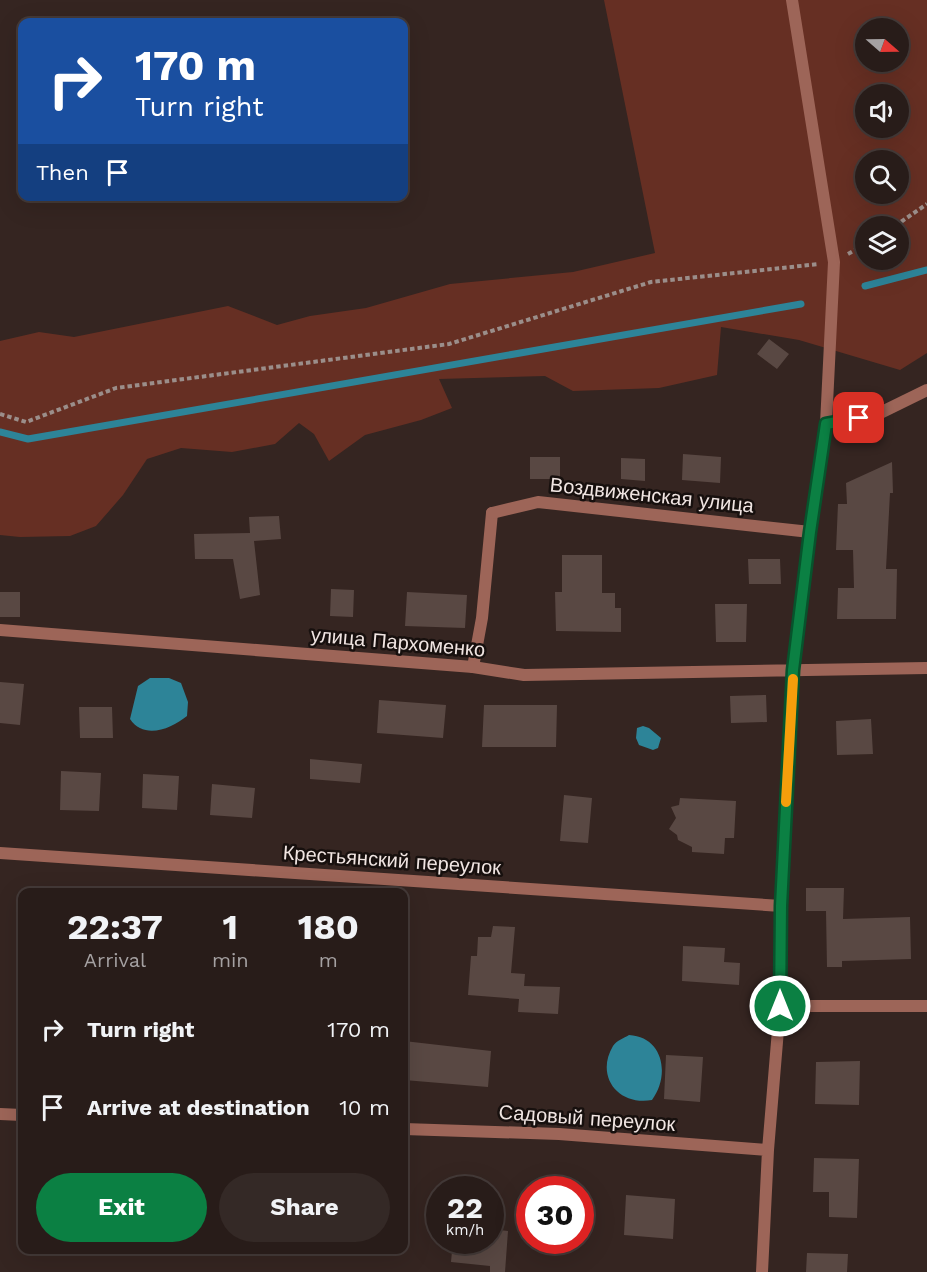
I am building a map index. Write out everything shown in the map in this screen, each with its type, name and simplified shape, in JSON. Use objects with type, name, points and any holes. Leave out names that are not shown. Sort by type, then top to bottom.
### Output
[{"type":"street","points":[[762,1272],[768,1150],[780,1006],[781,906],[793,670],[826,424],[834,262],[792,0]]},
{"type":"street","points":[[826,424],[876,415],[927,390]]},
{"type":"street","name":"Воздвиженская улица","points":[[473,667],[482,618],[492,513],[538,502],[810,532]]},
{"type":"street","name":"улица Пархоменко","points":[[0,630],[473,667],[524,675],[927,668]]},
{"type":"street","name":"Крестьянский переулок","points":[[0,853],[781,906]]},
{"type":"street","points":[[780,1006],[927,1006]]},
{"type":"street","points":[[0,1114],[18,1115]]},
{"type":"street","name":"Садовый переулок","points":[[408,1129],[559,1134],[768,1150]]},
{"type":"path","points":[[909,216],[927,204]]},
{"type":"path","points":[[0,414],[26,422],[116,388],[449,344],[651,282],[834,262],[855,250]]},
{"type":"shaded area","points":[[604,0],[927,0],[927,353],[900,370],[799,340],[721,327],[717,375],[659,388],[573,391],[545,376],[439,379],[452,408],[421,420],[365,435],[329,461],[314,434],[299,423],[275,444],[232,452],[181,448],[147,459],[123,495],[96,526],[70,536],[0,535],[0,341],[39,332],[74,337],[228,306],[277,325],[310,316],[366,308],[450,284],[573,272],[655,253]]},
{"type":"water","points":[[150,678],[169,678],[181,683],[188,702],[187,716],[166,728],[150,731],[136,725],[130,719],[138,686]]},
{"type":"water","points":[[643,726],[661,738],[658,748],[653,750],[639,745],[636,738],[637,728]]},
{"type":"water","points":[[629,1035],[641,1037],[650,1043],[660,1059],[661,1080],[652,1100],[640,1101],[629,1098],[620,1093],[608,1078],[608,1057],[613,1046]]},
{"type":"building","points":[[769,339],[789,354],[777,369],[757,354]]},
{"type":"building","points":[[683,454],[721,457],[720,483],[682,480]]},
{"type":"building","points":[[530,457],[560,457],[560,479],[530,479]]},
{"type":"building","points":[[621,458],[645,459],[645,481],[621,479]]},
{"type":"building","points":[[892,462],[893,493],[890,493],[886,569],[897,569],[896,619],[837,619],[838,588],[854,588],[853,550],[836,550],[838,504],[847,504],[846,483]]},
{"type":"building","points":[[279,516],[281,539],[254,541],[260,595],[240,599],[233,559],[195,559],[194,534],[250,533],[249,517]]},
{"type":"building","points":[[562,555],[602,555],[602,593],[615,593],[615,608],[621,608],[621,632],[556,631],[555,592],[562,592]]},
{"type":"building","points":[[748,559],[780,559],[781,584],[749,584]]},
{"type":"building","points":[[331,589],[354,590],[353,617],[330,616]]},
{"type":"building","points":[[0,592],[20,592],[20,617],[0,617]]},
{"type":"building","points":[[407,592],[467,595],[465,628],[405,626]]},
{"type":"building","points":[[715,604],[747,604],[746,642],[716,642]]},
{"type":"building","points":[[0,682],[24,684],[20,725],[0,723]]},
{"type":"building","points":[[766,695],[767,722],[731,723],[730,696]]},
{"type":"building","points":[[379,700],[446,705],[443,738],[377,733]]},
{"type":"building","points":[[484,705],[557,705],[556,747],[482,747]]},
{"type":"building","points":[[79,707],[112,707],[113,738],[80,738]]},
{"type":"building","points":[[871,719],[873,754],[837,755],[836,721]]},
{"type":"building","points":[[310,759],[362,764],[360,783],[310,779]]},
{"type":"building","points":[[61,771],[101,773],[99,811],[60,810]]},
{"type":"building","points":[[143,774],[179,776],[177,810],[142,808]]},
{"type":"building","points":[[212,784],[255,788],[252,818],[210,815]]},
{"type":"building","points":[[564,795],[592,798],[588,843],[560,841]]},
{"type":"building","points":[[680,798],[736,801],[734,838],[725,838],[724,854],[692,852],[692,847],[678,840],[677,835],[669,829],[676,818],[671,807],[679,805]]},
{"type":"building","points":[[806,888],[844,888],[843,919],[910,917],[911,959],[842,961],[842,967],[827,967],[826,911],[806,911]]},
{"type":"building","points":[[493,926],[515,927],[511,973],[525,974],[524,986],[560,987],[558,1014],[518,1012],[519,999],[468,995],[471,956],[477,956],[478,937],[491,937]]},
{"type":"building","points":[[683,946],[725,948],[724,962],[740,963],[739,985],[682,981]]},
{"type":"building","points":[[408,1041],[491,1051],[488,1087],[408,1080]]},
{"type":"building","points":[[666,1055],[703,1057],[700,1102],[664,1099]]},
{"type":"building","points":[[860,1061],[859,1105],[815,1104],[816,1062]]},
{"type":"building","points":[[814,1158],[859,1159],[857,1218],[829,1217],[829,1192],[813,1192]]},
{"type":"building","points":[[626,1195],[675,1199],[673,1239],[624,1235]]},
{"type":"building","points":[[504,1231],[508,1231],[505,1272],[490,1272],[490,1266],[451,1262],[452,1254],[504,1254]]},
{"type":"building","points":[[807,1253],[848,1254],[847,1272],[806,1272]]},
{"type":"waterway","points":[[865,286],[927,270]]},
{"type":"waterway","points":[[0,432],[28,439],[801,304]]},
{"type":"slow traffic","points":[[786,802],[793,679]]},
{"type":"route","points":[[780,1006],[781,906],[793,670],[810,532],[826,424],[859,418]]}]
